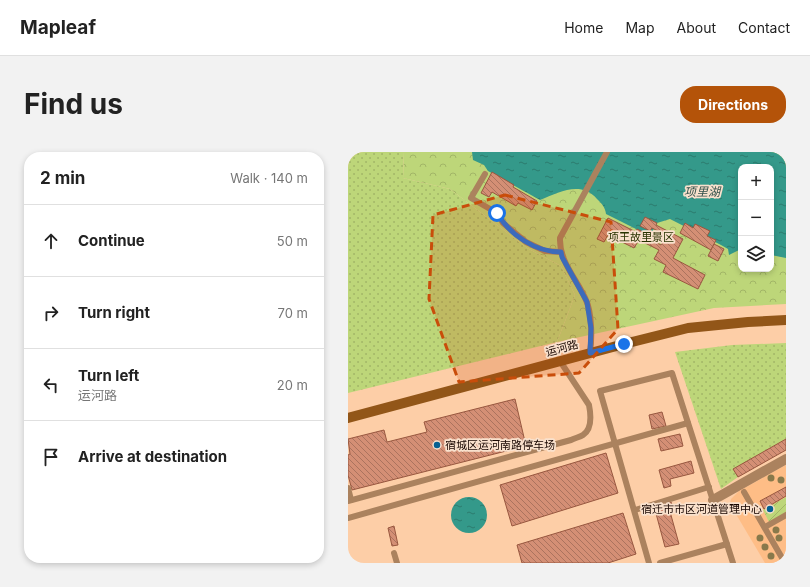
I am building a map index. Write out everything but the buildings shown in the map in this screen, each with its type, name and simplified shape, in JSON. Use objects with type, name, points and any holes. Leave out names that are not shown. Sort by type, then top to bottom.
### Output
[{"type":"street","name":"运河路","points":[[348,418],[688,328],[786,320]]},
{"type":"street","points":[[713,500],[786,459]]},
{"type":"lane","points":[[590,353],[591,328],[587,302],[562,257],[560,238],[607,152]]},
{"type":"lane","points":[[485,174],[471,198],[496,212],[507,227],[526,242],[545,251],[561,252]]},
{"type":"lane","points":[[348,488],[350,500],[571,440],[583,435],[588,429],[590,420],[588,405],[560,361]]},
{"type":"lane","points":[[649,563],[600,391],[672,373],[733,563]]},
{"type":"lane","points":[[348,518],[688,423]]},
{"type":"lane","points":[[634,510],[709,487]]},
{"type":"lane","points":[[744,492],[785,563]]},
{"type":"lane","points":[[765,528],[786,515]]},
{"type":"lane","points":[[660,563],[727,544]]},
{"type":"lane","points":[[394,553],[397,563]]},
{"type":"highlighted area","points":[[505,195],[611,222],[618,329],[579,373],[459,382],[429,299],[433,215]]},
{"type":"shaded area","points":[[786,465],[786,563],[765,563],[730,504],[731,499],[739,491]]},
{"type":"green space","points":[[348,152],[404,152],[403,178],[450,189],[527,248],[561,266],[575,295],[557,342],[348,393]]},
{"type":"green space","name":"项王故里景区","points":[[404,152],[786,152],[786,304],[714,308],[557,342],[575,295],[561,266],[527,248],[450,189],[403,178]]},
{"type":"green space","points":[[786,343],[786,439],[734,469],[738,477],[721,489],[675,352],[732,345]]},
{"type":"green space","points":[[786,497],[786,513],[769,522],[763,510]]},
{"type":"water","name":"项里湖","points":[[472,152],[786,152],[786,258],[774,256],[774,164],[738,164],[738,250],[729,255],[728,249],[670,219],[657,223],[650,236],[606,214],[604,207],[600,202],[584,190],[569,190],[540,200],[488,171],[484,165],[473,160]]},
{"type":"water","points":[[469,497],[482,502],[487,515],[482,528],[469,533],[456,528],[451,515],[456,502]]},
{"type":"place","name":"宿城区运河南路停车场","points":[[437,445]]},
{"type":"place","name":"宿迁市市区河道管理中心","points":[[770,509]]},
{"type":"route","points":[[497,213],[503,223],[526,242],[545,251],[561,252],[562,257],[587,302],[592,340],[590,353],[624,344]]}]
